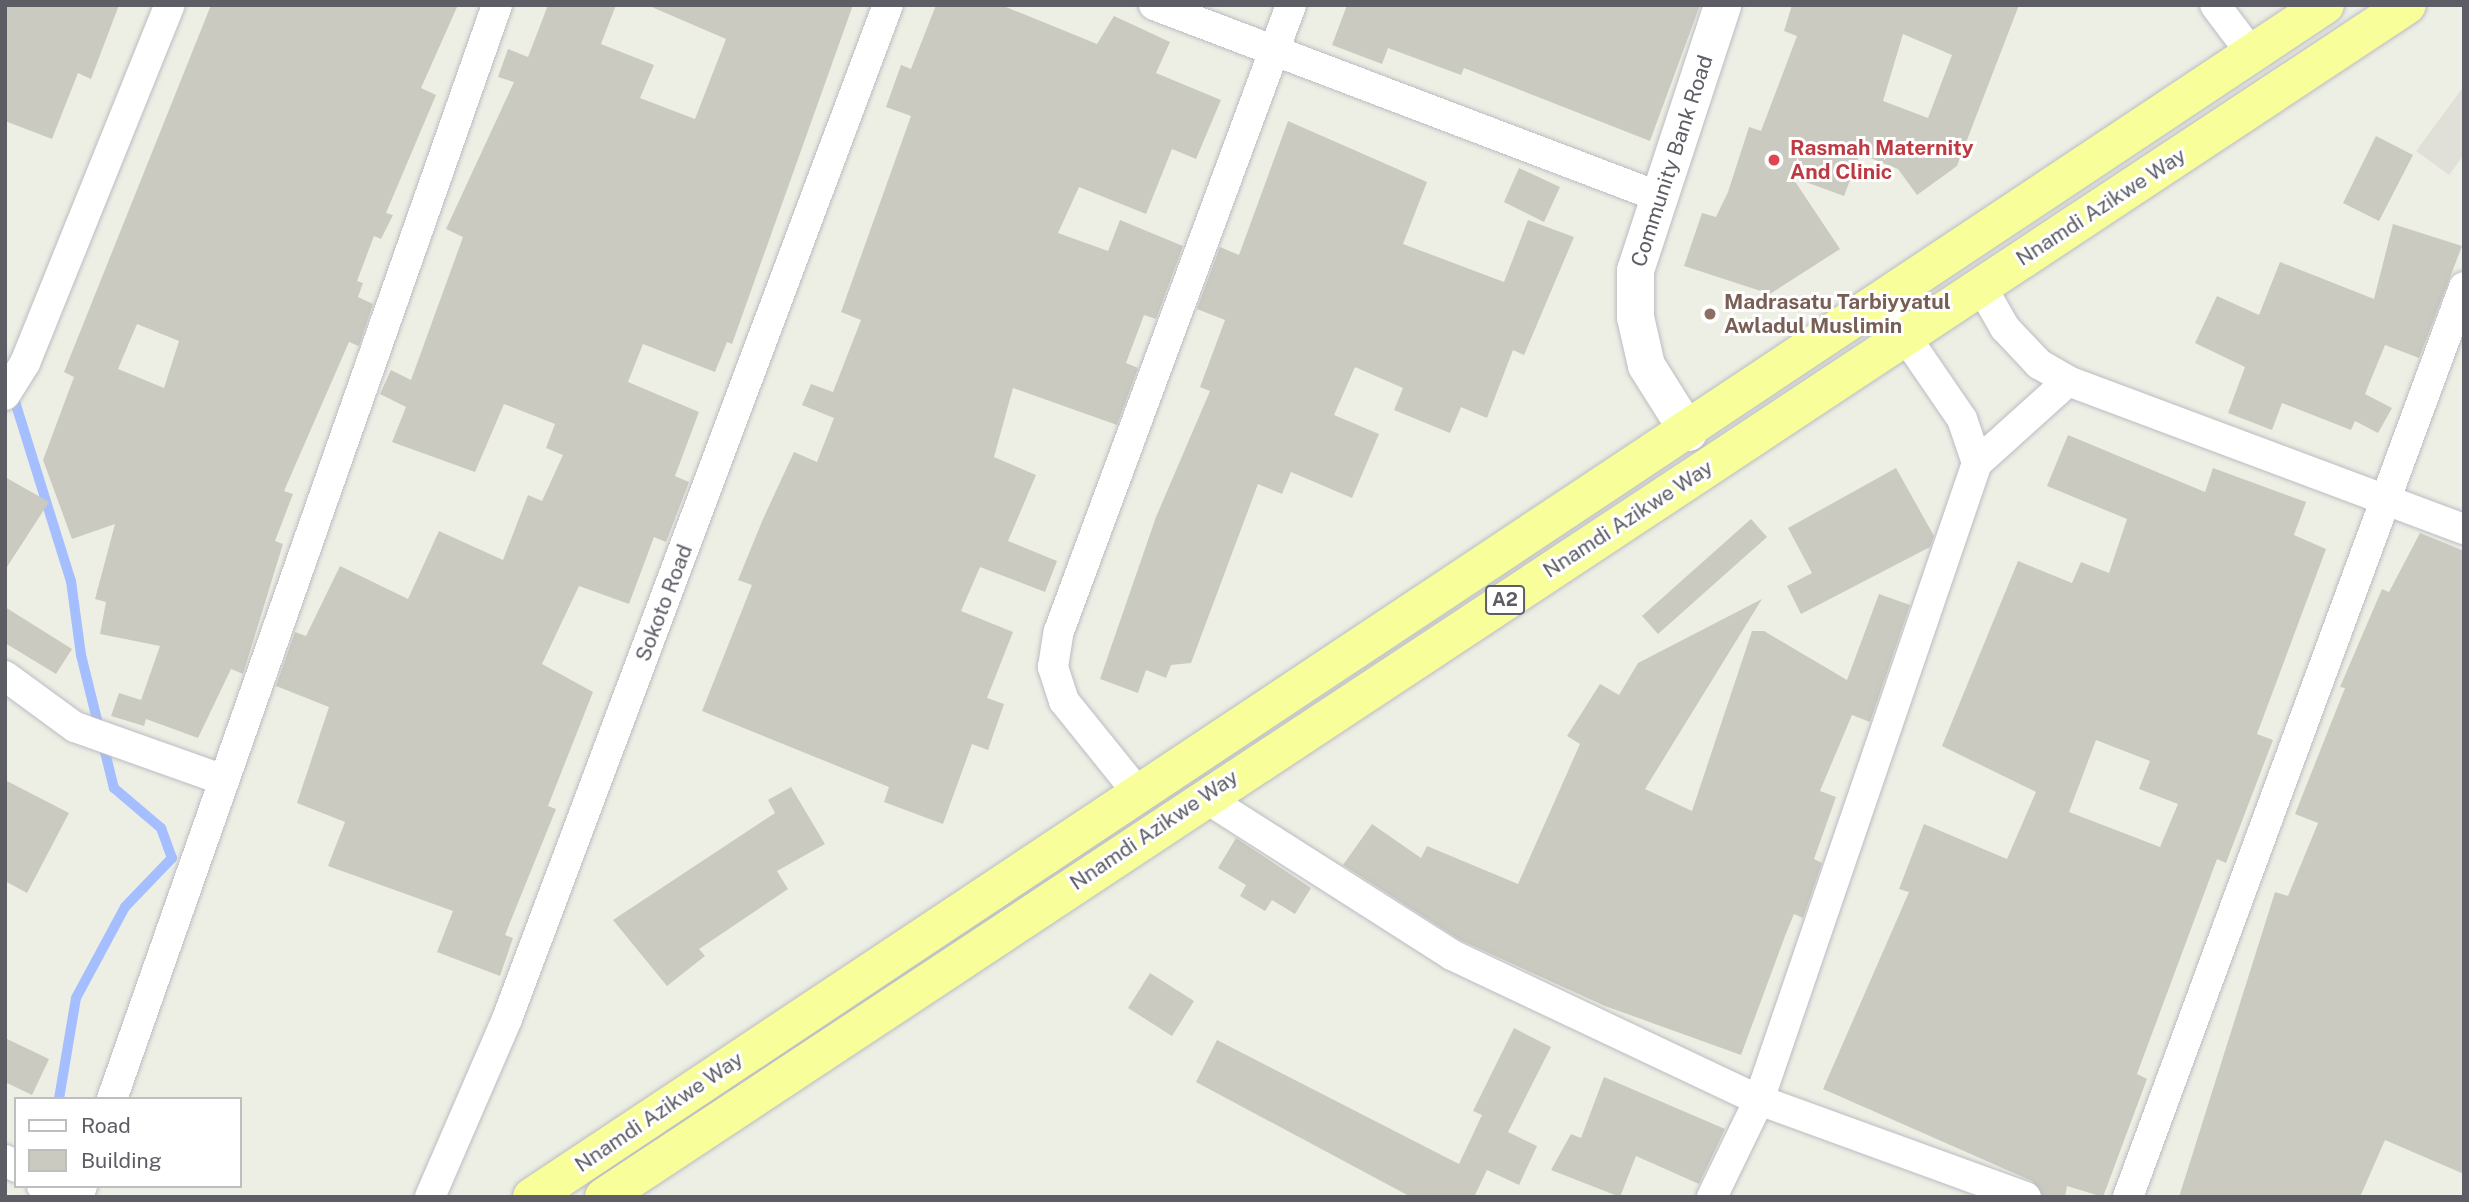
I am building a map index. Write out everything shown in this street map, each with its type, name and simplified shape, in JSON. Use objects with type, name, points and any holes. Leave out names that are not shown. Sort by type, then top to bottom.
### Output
[{"type":"highway","name":"Nnamdi Azikwe Way","points":[[531,1197],[1138,793],[1688,432],[2325,5]]},
{"type":"highway","name":"Nnamdi Azikwe Way","points":[[604,1197],[1204,797],[1907,337],[2407,5]]},
{"type":"street","points":[[5,395],[25,363],[170,5]]},
{"type":"street","points":[[113,1097],[497,5]]},
{"type":"street","name":"Sokoto Road","points":[[430,1197],[507,1019],[888,5]]},
{"type":"street","points":[[1154,5],[1657,195]]},
{"type":"street","points":[[1138,793],[1064,701],[1053,667],[1059,631],[1291,5]]},
{"type":"street","name":"Community Bank Road","points":[[1688,432],[1646,365],[1635,317],[1635,270],[1657,195],[1722,5]]},
{"type":"street","points":[[2215,5],[2252,54]]},
{"type":"street","points":[[1981,286],[2005,328],[2039,364],[2068,381],[2464,529]]},
{"type":"street","points":[[2129,1197],[2382,499],[2464,287]]},
{"type":"street","points":[[1881,302],[1962,419],[1977,463]]},
{"type":"street","points":[[1712,1197],[1759,1100],[1977,463],[2068,381]]},
{"type":"street","points":[[5,676],[86,732],[223,780]]},
{"type":"street","points":[[1204,797],[1452,956],[1759,1100],[2026,1197]]},
{"type":"shaded area","points":[[2464,86],[2464,155],[2449,175],[2416,151]]},
{"type":"building","points":[[5,5],[119,5],[91,79],[78,73],[52,139],[5,121]]},
{"type":"building","points":[[211,5],[458,5],[421,88],[436,95],[386,213],[393,215],[381,239],[374,236],[357,281],[363,283],[358,297],[373,304],[359,346],[349,342],[284,491],[293,494],[275,541],[283,544],[243,674],[231,669],[198,738],[146,719],[144,726],[111,716],[119,693],[141,700],[160,646],[100,634],[106,602],[95,599],[115,524],[72,539],[43,460],[74,377],[64,372]],"holes":[[[137,324],[179,341],[164,388],[118,369]]]},
{"type":"building","points":[[548,5],[616,5],[601,44],[654,65],[640,98],[695,119],[726,39],[647,5],[853,5],[732,344],[727,342],[715,372],[643,344],[628,382],[699,412],[675,476],[689,482],[666,542],[654,537],[629,604],[579,586],[542,664],[593,692],[548,806],[556,809],[505,935],[513,938],[500,976],[437,952],[453,911],[328,866],[345,822],[297,803],[329,707],[276,686],[295,632],[306,636],[340,566],[408,599],[439,531],[503,560],[528,495],[542,501],[563,455],[546,448],[555,424],[504,404],[475,472],[392,442],[406,407],[380,394],[391,370],[411,380],[463,237],[446,229],[514,82],[498,77],[508,49],[528,57]]},
{"type":"building","points":[[936,5],[1001,5],[1097,44],[1114,16],[1170,42],[1156,73],[1221,100],[1196,159],[1172,149],[1146,214],[1079,187],[1058,233],[1108,251],[1120,220],[1183,246],[1156,319],[1144,315],[1126,363],[1138,368],[1117,425],[1013,388],[994,457],[1036,475],[1008,541],[1057,561],[1045,592],[980,567],[961,611],[1013,632],[987,698],[1004,704],[988,750],[972,744],[943,824],[884,802],[889,787],[702,711],[752,585],[738,580],[763,519],[794,452],[817,462],[834,418],[802,405],[811,384],[833,392],[861,320],[841,312],[911,116],[886,107],[901,65],[911,69]]},
{"type":"building","points":[[1347,5],[1700,5],[1650,141],[1464,68],[1461,75],[1388,48],[1382,64],[1332,45]]},
{"type":"building","points":[[1792,5],[2019,5],[1957,166],[1917,195],[1898,169],[1860,154],[1844,196],[1792,177],[1840,249],[1770,294],[1684,266],[1702,213],[1716,217],[1728,192],[1749,127],[1761,131],[1797,36],[1784,31]],"holes":[[[1903,34],[1952,55],[1928,118],[1883,101]]]},
{"type":"building","points":[[1288,121],[1427,182],[1403,244],[1504,282],[1528,220],[1574,237],[1524,355],[1513,350],[1487,418],[1461,407],[1450,433],[1394,410],[1403,388],[1355,367],[1334,415],[1379,434],[1352,498],[1291,472],[1282,494],[1258,484],[1191,663],[1171,665],[1166,678],[1146,670],[1138,693],[1100,679],[1156,517],[1210,391],[1200,387],[1225,320],[1197,309],[1220,247],[1239,255]]},
{"type":"building","points":[[2376,136],[2413,155],[2379,221],[2343,203]]},
{"type":"building","points":[[1519,168],[1560,187],[1544,222],[1504,202]]},
{"type":"building","points":[[2393,224],[2462,246],[2419,358],[2385,345],[2365,394],[2392,408],[2378,433],[2355,421],[2351,430],[2282,403],[2272,430],[2228,413],[2245,367],[2195,343],[2217,296],[2259,315],[2280,262],[2374,299]]},
{"type":"building","points":[[2068,435],[2205,492],[2213,468],[2306,502],[2294,535],[2326,549],[2257,734],[2273,740],[2226,863],[2217,859],[2137,1074],[2147,1079],[2103,1197],[2067,1186],[2065,1197],[2043,1197],[2032,1181],[1823,1089],[1909,892],[1899,889],[1924,824],[2007,859],[2036,792],[1942,746],[2018,561],[2072,583],[2081,562],[2109,573],[2127,519],[2047,486]],"holes":[[[2096,740],[2150,761],[2139,789],[2178,804],[2160,847],[2069,812]]]},
{"type":"building","points":[[1896,468],[1934,536],[1930,547],[1801,614],[1787,586],[1812,573],[1788,528]]},
{"type":"building","points":[[5,477],[49,502],[5,570]]},
{"type":"building","points":[[1751,519],[1767,537],[1658,634],[1642,616]]},
{"type":"building","points":[[2420,533],[2464,551],[2464,1174],[2385,1140],[2360,1197],[2179,1197],[2275,892],[2288,896],[2318,823],[2295,814],[2345,688],[2340,687],[2382,589],[2389,592]]},
{"type":"building","points":[[1879,594],[1910,605],[1870,722],[1852,715],[1820,791],[1836,797],[1814,859],[1822,863],[1803,918],[1794,914],[1741,1055],[1605,1006],[1460,940],[1343,865],[1372,824],[1421,858],[1427,846],[1518,884],[1580,744],[1567,736],[1600,684],[1619,695],[1638,663],[1762,599],[1645,789],[1692,811],[1752,631],[1764,631],[1847,680]]},
{"type":"building","points":[[5,607],[72,649],[56,674],[5,643]]},
{"type":"building","points":[[5,780],[69,813],[27,893],[5,881]]},
{"type":"building","points":[[791,787],[825,844],[777,871],[788,889],[699,949],[705,956],[667,986],[613,920],[775,813],[768,800]]},
{"type":"building","points":[[1236,838],[1311,888],[1295,914],[1272,900],[1265,911],[1240,896],[1246,885],[1218,868]]},
{"type":"building","points":[[1150,973],[1194,1001],[1172,1036],[1128,1008]]},
{"type":"building","points":[[1514,1028],[1551,1047],[1508,1132],[1537,1146],[1519,1185],[1487,1170],[1474,1197],[1411,1197],[1196,1082],[1217,1040],[1459,1164],[1482,1115],[1473,1111]]},
{"type":"building","points":[[5,1038],[49,1059],[32,1095],[5,1082]]},
{"type":"building","points":[[1604,1077],[1725,1129],[1699,1184],[1636,1156],[1620,1197],[1551,1170],[1571,1134],[1581,1138]]},
{"type":"waterway","points":[[12,392],[71,581],[81,655],[114,788],[161,828],[172,858],[125,907],[76,998],[59,1097]]},
{"type":"place","name":"Rasmah Maternity And Clinic","points":[[1774,160]]},
{"type":"place","name":"Madrasatu Tarbiyyatul Awladul Muslimin","points":[[1710,314]]}]
